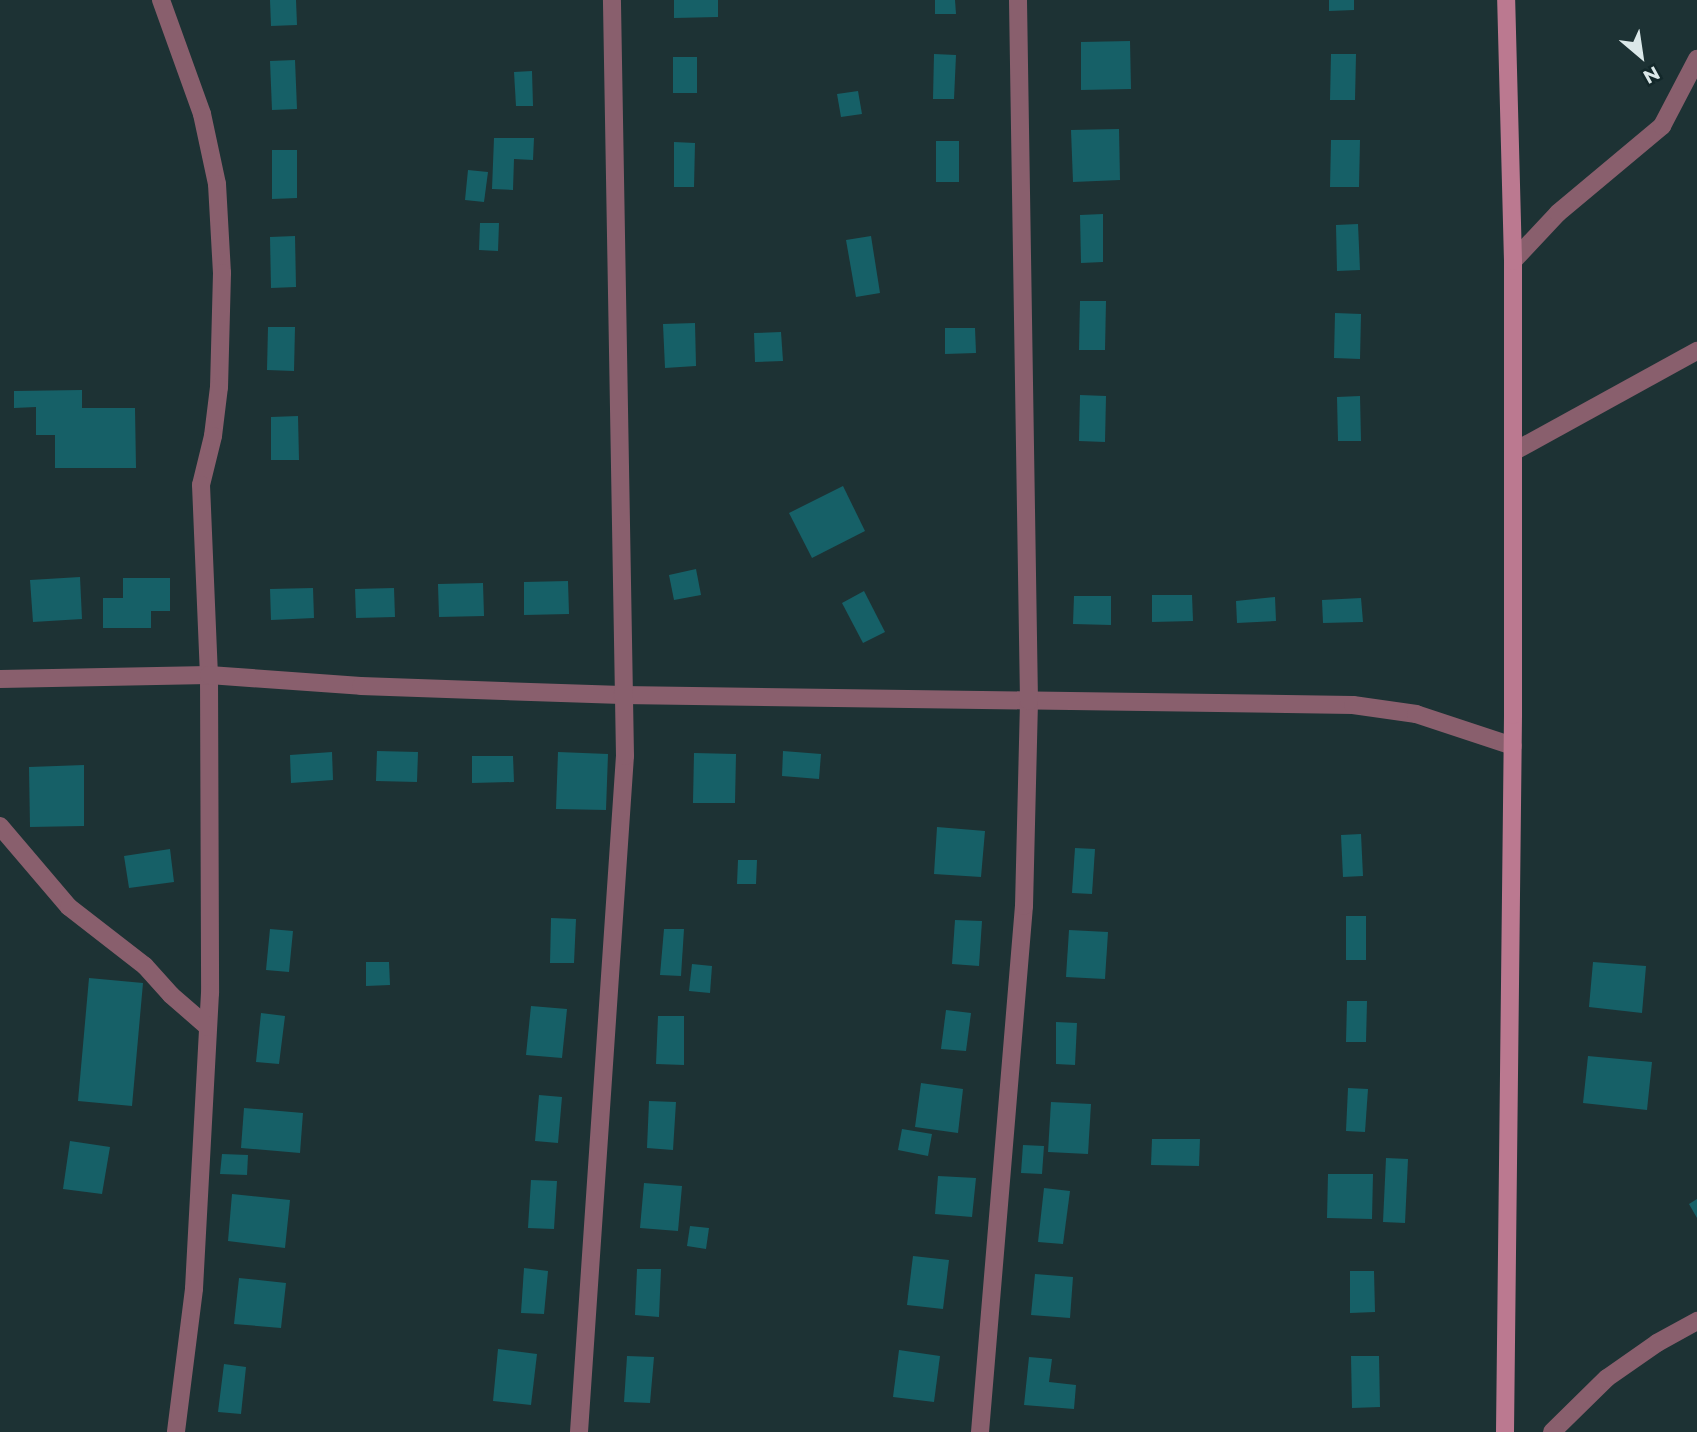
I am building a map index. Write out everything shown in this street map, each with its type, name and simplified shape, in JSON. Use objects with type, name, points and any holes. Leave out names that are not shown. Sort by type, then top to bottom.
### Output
[{"type":"street","points":[[161,0],[202,114],[217,184],[222,273],[219,387],[214,436],[201,485],[209,675],[208,1027],[194,1289],[176,1432]]},
{"type":"street","points":[[579,1432],[625,756],[612,0]]},
{"type":"street","points":[[980,1432],[1024,906],[1029,701],[1018,0]]},
{"type":"street","points":[[1505,1432],[1513,746],[1513,261],[1506,0]]},
{"type":"street","points":[[1513,261],[1558,213],[1662,126],[1697,59]]},
{"type":"street","points":[[1513,452],[1697,351]]},
{"type":"street","points":[[0,679],[209,675],[361,686],[622,695],[1353,705],[1416,714],[1513,746]]},
{"type":"street","points":[[0,826],[69,908],[145,966],[171,995],[208,1027]]},
{"type":"street","points":[[1552,1432],[1607,1378],[1657,1343],[1697,1321]]},
{"type":"building","points":[[270,0],[296,0],[297,25],[271,26]]},
{"type":"building","points":[[674,0],[718,0],[718,17],[674,18]]},
{"type":"building","points":[[935,0],[955,0],[956,14],[935,14]]},
{"type":"building","points":[[1329,0],[1354,0],[1354,10],[1329,11]]},
{"type":"building","points":[[1130,41],[1131,89],[1081,90],[1081,42]]},
{"type":"building","points":[[934,54],[956,55],[954,99],[933,99]]},
{"type":"building","points":[[1331,54],[1356,54],[1355,100],[1330,100]]},
{"type":"building","points":[[673,57],[697,57],[697,93],[673,93]]},
{"type":"building","points":[[295,60],[297,109],[272,110],[270,61]]},
{"type":"building","points":[[532,71],[533,106],[516,106],[514,72]]},
{"type":"building","points":[[858,91],[862,114],[841,117],[837,94]]},
{"type":"building","points":[[1119,129],[1120,180],[1073,182],[1071,130]]},
{"type":"building","points":[[494,138],[534,138],[533,160],[514,159],[513,190],[492,189]]},
{"type":"building","points":[[1331,140],[1360,140],[1359,187],[1330,187]]},
{"type":"building","points":[[936,141],[959,141],[959,182],[936,182]]},
{"type":"building","points":[[674,142],[695,143],[694,187],[674,187]]},
{"type":"building","points":[[272,150],[297,150],[297,198],[272,199]]},
{"type":"building","points":[[468,170],[488,172],[484,202],[465,200]]},
{"type":"building","points":[[1103,214],[1103,262],[1081,263],[1080,215]]},
{"type":"building","points":[[480,223],[499,223],[498,251],[479,250]]},
{"type":"building","points":[[1358,224],[1360,270],[1337,271],[1336,225]]},
{"type":"building","points":[[295,236],[296,287],[271,288],[270,237]]},
{"type":"building","points":[[871,236],[880,293],[856,297],[846,240]]},
{"type":"building","points":[[1080,301],[1106,301],[1105,350],[1079,350]]},
{"type":"building","points":[[1335,313],[1361,314],[1360,359],[1334,358]]},
{"type":"building","points":[[695,323],[696,366],[665,368],[663,324]]},
{"type":"building","points":[[268,327],[295,327],[294,371],[267,370]]},
{"type":"building","points":[[945,328],[975,328],[976,353],[945,354]]},
{"type":"building","points":[[781,332],[783,361],[755,362],[754,333]]},
{"type":"building","points":[[82,390],[82,408],[135,408],[136,468],[55,468],[55,435],[36,435],[36,407],[14,408],[14,391]]},
{"type":"building","points":[[1080,395],[1106,396],[1105,442],[1079,441]]},
{"type":"building","points":[[1360,396],[1361,441],[1338,441],[1337,397]]},
{"type":"building","points":[[298,416],[299,460],[271,460],[271,417]]},
{"type":"building","points":[[843,486],[865,531],[812,558],[789,513]]},
{"type":"building","points":[[696,569],[701,595],[674,600],[669,575]]},
{"type":"building","points":[[80,577],[82,619],[33,622],[30,580]]},
{"type":"building","points":[[123,578],[170,578],[170,611],[151,611],[151,628],[103,628],[103,598],[123,598]]},
{"type":"building","points":[[568,581],[569,614],[524,615],[524,582]]},
{"type":"building","points":[[483,583],[484,616],[439,617],[438,584]]},
{"type":"building","points":[[313,588],[314,618],[271,620],[270,589]]},
{"type":"building","points":[[394,588],[395,617],[356,618],[355,589]]},
{"type":"building","points":[[864,591],[885,632],[863,643],[842,603]]},
{"type":"building","points":[[1152,595],[1192,595],[1193,621],[1152,622]]},
{"type":"building","points":[[1074,596],[1111,596],[1111,625],[1073,624]]},
{"type":"building","points":[[1275,597],[1276,621],[1237,623],[1236,601]]},
{"type":"building","points":[[1361,598],[1363,622],[1323,623],[1322,600]]},
{"type":"building","points":[[377,751],[418,752],[417,782],[376,781]]},
{"type":"building","points":[[783,751],[821,754],[819,779],[782,776]]},
{"type":"building","points":[[332,752],[333,780],[291,783],[290,755]]},
{"type":"building","points":[[558,752],[608,754],[606,810],[556,809]]},
{"type":"building","points":[[694,753],[736,754],[735,803],[693,803]]},
{"type":"building","points":[[472,756],[513,756],[514,782],[472,783]]},
{"type":"building","points":[[84,765],[84,826],[30,827],[29,767]]},
{"type":"building","points":[[937,827],[985,831],[981,877],[934,874]]},
{"type":"building","points":[[1361,834],[1363,876],[1343,877],[1341,835]]},
{"type":"building","points":[[1075,848],[1095,849],[1092,894],[1072,893]]},
{"type":"building","points":[[170,849],[174,882],[129,888],[124,856]]},
{"type":"building","points":[[738,860],[757,860],[756,884],[737,884]]},
{"type":"building","points":[[1346,916],[1366,916],[1366,960],[1346,960]]},
{"type":"building","points":[[551,918],[576,919],[574,963],[550,963]]},
{"type":"building","points":[[955,920],[982,921],[979,966],[952,964]]},
{"type":"building","points":[[270,929],[293,931],[289,972],[266,970]]},
{"type":"building","points":[[664,929],[684,929],[681,976],[660,975]]},
{"type":"building","points":[[1069,930],[1108,932],[1105,979],[1066,977]]},
{"type":"building","points":[[366,962],[389,962],[390,985],[366,986]]},
{"type":"building","points":[[1593,962],[1646,966],[1642,1013],[1589,1007]]},
{"type":"building","points":[[692,964],[712,966],[710,993],[689,991]]},
{"type":"building","points":[[89,978],[143,983],[132,1106],[78,1101]]},
{"type":"building","points":[[1347,1001],[1367,1001],[1366,1042],[1346,1042]]},
{"type":"building","points":[[531,1006],[567,1009],[562,1058],[526,1055]]},
{"type":"building","points":[[946,1010],[971,1013],[966,1051],[941,1049]]},
{"type":"building","points":[[261,1013],[285,1016],[279,1064],[256,1062]]},
{"type":"building","points":[[658,1016],[684,1016],[684,1065],[656,1064]]},
{"type":"building","points":[[1056,1022],[1077,1023],[1075,1065],[1056,1064]]},
{"type":"building","points":[[1588,1056],[1652,1062],[1647,1110],[1583,1103]]},
{"type":"building","points":[[921,1083],[963,1089],[958,1133],[915,1127]]},
{"type":"building","points":[[1348,1088],[1368,1089],[1365,1132],[1346,1131]]},
{"type":"building","points":[[539,1095],[562,1097],[558,1143],[535,1141]]},
{"type":"building","points":[[649,1101],[676,1102],[673,1150],[647,1148]]},
{"type":"building","points":[[1051,1102],[1091,1104],[1088,1154],[1048,1152]]},
{"type":"building","points":[[244,1108],[303,1113],[300,1153],[241,1148]]},
{"type":"building","points":[[902,1129],[932,1134],[928,1156],[898,1150]]},
{"type":"building","points":[[1152,1139],[1200,1139],[1199,1166],[1151,1165]]},
{"type":"building","points":[[70,1141],[110,1147],[102,1194],[63,1189]]},
{"type":"building","points":[[1023,1145],[1044,1146],[1042,1174],[1021,1173]]},
{"type":"building","points":[[222,1154],[248,1155],[247,1175],[220,1174]]},
{"type":"building","points":[[1386,1158],[1408,1159],[1405,1223],[1383,1222]]},
{"type":"building","points":[[1328,1174],[1373,1174],[1372,1219],[1327,1218]]},
{"type":"building","points":[[938,1176],[976,1178],[972,1217],[935,1214]]},
{"type":"building","points":[[531,1180],[557,1181],[554,1229],[528,1228]]},
{"type":"building","points":[[644,1183],[682,1186],[678,1231],[640,1228]]},
{"type":"building","points":[[1044,1188],[1070,1191],[1063,1244],[1038,1242]]},
{"type":"building","points":[[232,1194],[290,1200],[285,1248],[228,1241]]},
{"type":"building","points":[[1697,1199],[1697,1218],[1689,1204]]},
{"type":"building","points":[[690,1226],[709,1228],[706,1249],[687,1246]]},
{"type":"building","points":[[913,1256],[949,1260],[943,1309],[907,1305]]},
{"type":"building","points":[[524,1268],[548,1271],[544,1314],[521,1313]]},
{"type":"building","points":[[637,1269],[661,1269],[659,1317],[635,1315]]},
{"type":"building","points":[[1350,1271],[1374,1271],[1375,1312],[1350,1313]]},
{"type":"building","points":[[1035,1274],[1073,1277],[1070,1318],[1031,1315]]},
{"type":"building","points":[[239,1278],[286,1283],[281,1328],[234,1324]]},
{"type":"building","points":[[498,1349],[537,1354],[531,1405],[493,1401]]},
{"type":"building","points":[[899,1350],[940,1356],[934,1402],[893,1397]]},
{"type":"building","points":[[627,1356],[654,1357],[650,1403],[624,1402]]},
{"type":"building","points":[[1351,1356],[1379,1356],[1380,1407],[1352,1408]]},
{"type":"building","points":[[1029,1357],[1052,1359],[1049,1382],[1076,1385],[1074,1409],[1024,1405]]},
{"type":"building","points":[[224,1364],[246,1367],[241,1414],[218,1412]]}]
